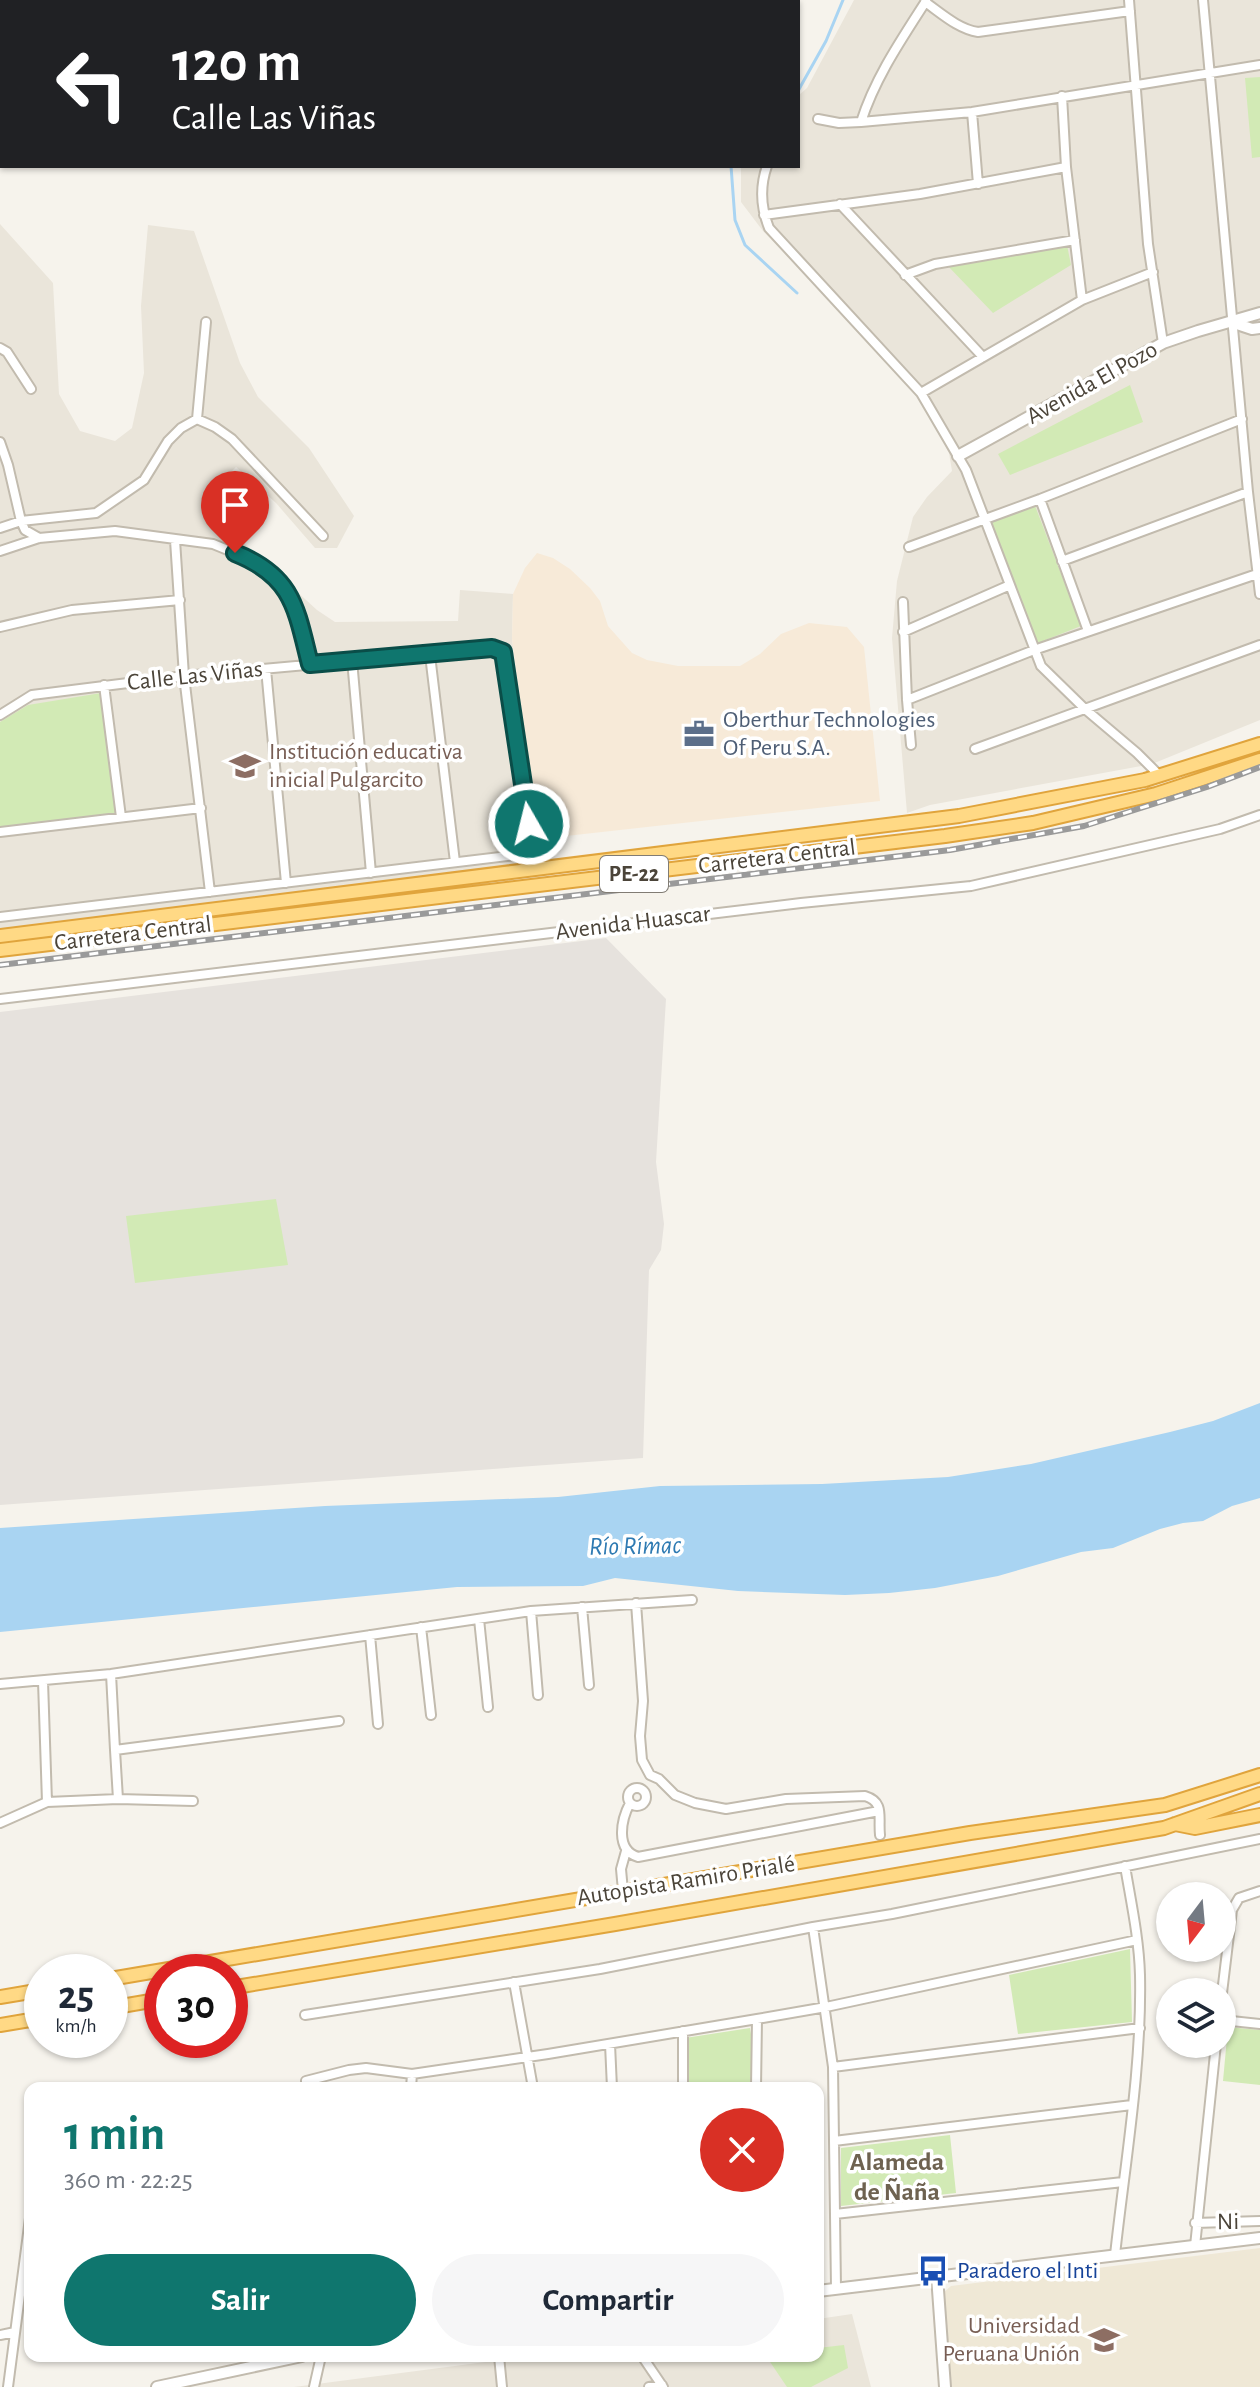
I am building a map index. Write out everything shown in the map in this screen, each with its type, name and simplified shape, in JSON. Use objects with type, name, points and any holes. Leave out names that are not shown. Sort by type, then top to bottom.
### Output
[{"type":"highway","name":"Carretera Central","points":[[0,936],[959,816],[1160,776],[1260,744]]},
{"type":"highway","name":"Carretera Central","points":[[0,950],[1033,823],[1156,794],[1260,760]]},
{"type":"highway","points":[[458,880],[461,895]]},
{"type":"highway","name":"Autopista Ramiro Prialé","points":[[128,1976],[970,1833],[1165,1805],[1260,1775]]},
{"type":"highway","name":"Autopista Ramiro Prialé","points":[[248,1985],[1164,1828],[1260,1794]]},
{"type":"highway","points":[[1175,1824],[1195,1828],[1260,1815]]},
{"type":"highway","points":[[0,1997],[24,1993]]},
{"type":"highway","points":[[0,2025],[24,2021]]},
{"type":"street","points":[[1129,0],[1148,244],[1163,343]]},
{"type":"street","points":[[1203,0],[1231,322],[1260,594]]},
{"type":"street","points":[[861,122],[879,76],[926,1],[958,25],[978,32],[1130,11]]},
{"type":"street","points":[[818,119],[839,123],[861,122],[972,112],[1260,65]]},
{"type":"street","points":[[1062,96],[1066,167],[1082,300]]},
{"type":"street","points":[[972,112],[978,184]]},
{"type":"street","points":[[764,215],[978,184],[1066,167]]},
{"type":"street","points":[[766,168],[762,197],[769,228],[921,393],[966,470],[1041,666],[1160,776]]},
{"type":"street","points":[[840,204],[983,357]]},
{"type":"street","points":[[905,275],[935,264],[1075,240]]},
{"type":"street","points":[[921,393],[1082,300],[1153,272]]},
{"type":"street","name":"Avenida El Pozo","points":[[958,456],[1163,343],[1260,313]]},
{"type":"street","points":[[197,419],[206,322]]},
{"type":"street","name":"Avenida El Pozo","points":[[1231,322],[1252,329],[1260,328]]},
{"type":"street","points":[[0,348],[7,352],[31,389]]},
{"type":"street","points":[[0,528],[21,521],[96,513],[144,480],[168,441],[181,428],[197,419]]},
{"type":"street","points":[[197,419],[232,439],[323,536]]},
{"type":"street","points":[[909,547],[1242,419]]},
{"type":"street","points":[[0,442],[21,521],[25,530],[39,538]]},
{"type":"street","points":[[1062,561],[1248,492]]},
{"type":"street","points":[[1040,499],[1088,631]]},
{"type":"street","points":[[0,551],[39,538],[115,531],[213,544],[257,562],[284,586],[299,617],[310,664]]},
{"type":"street","points":[[175,540],[184,676],[210,892]]},
{"type":"street","points":[[907,700],[1034,650],[1257,574]]},
{"type":"street","points":[[903,632],[1010,585]]},
{"type":"street","points":[[0,627],[72,610],[180,600]]},
{"type":"street","points":[[903,602],[911,745]]},
{"type":"street","points":[[975,749],[1260,645]]},
{"type":"street","name":"Calle Las Viñas","points":[[0,715],[32,695],[104,685],[492,648],[504,655],[533,853]]},
{"type":"street","points":[[430,655],[455,862]]},
{"type":"street","points":[[352,660],[371,873]]},
{"type":"street","points":[[266,669],[286,883]]},
{"type":"street","points":[[104,685],[121,817]]},
{"type":"street","points":[[0,832],[201,808]]},
{"type":"street","name":"Avenida Huascar","points":[[0,999],[801,903],[971,886],[1220,829],[1260,815]]},
{"type":"street","points":[[0,917],[533,853],[535,868]]},
{"type":"street","points":[[0,1684],[111,1674],[531,1611],[692,1600]]},
{"type":"street","points":[[636,1603],[643,1701],[640,1736],[642,1760],[650,1775],[659,1779],[675,1795],[695,1803],[726,1809],[786,1799],[865,1796],[879,1804],[880,1835]]},
{"type":"street","points":[[582,1607],[589,1685]]},
{"type":"street","points":[[531,1611],[538,1695]]},
{"type":"street","points":[[479,1619],[488,1707]]},
{"type":"street","points":[[421,1627],[431,1715]]},
{"type":"street","points":[[370,1635],[378,1724]]},
{"type":"street","points":[[111,1674],[118,1799]]},
{"type":"street","points":[[43,1681],[47,1802]]},
{"type":"street","points":[[115,1750],[339,1721]]},
{"type":"street","points":[[0,1823],[47,1802],[118,1799],[193,1801]]},
{"type":"street","points":[[630,1803],[624,1813],[622,1835],[626,1851],[638,1857],[879,1811]]},
{"type":"street","points":[[305,2015],[600,1969],[892,1914],[1260,1839]]},
{"type":"street","points":[[623,1891],[621,1869],[626,1851]]},
{"type":"street","points":[[1115,2255],[1140,2028],[1137,1940],[1125,1866]]},
{"type":"street","points":[[1224,1978],[1232,1910],[1239,1898],[1260,1891]]},
{"type":"street","points":[[813,1927],[833,2067],[836,2288]]},
{"type":"street","points":[[306,2081],[366,2068],[412,2074],[610,2044],[826,2007],[1137,1940]]},
{"type":"street","points":[[514,1982],[532,2082]]},
{"type":"street","points":[[756,2082],[757,2019]]},
{"type":"street","points":[[1236,2021],[1260,2024]]},
{"type":"street","points":[[833,2067],[1140,2028]]},
{"type":"street","points":[[683,2031],[683,2082]]},
{"type":"street","points":[[610,2044],[612,2082]]},
{"type":"street","points":[[1195,2246],[1214,2058]]},
{"type":"street","points":[[411,2082],[412,2074]]},
{"type":"street","points":[[834,2141],[1132,2105]]},
{"type":"street","points":[[835,2214],[1123,2182]]},
{"type":"street","name":"Ni","points":[[1195,2223],[1260,2221]]},
{"type":"street","points":[[824,2290],[1260,2238]]},
{"type":"street","points":[[8,2387],[24,2264]]},
{"type":"street","points":[[937,2276],[945,2387]]},
{"type":"street","points":[[0,2335],[15,2332]]},
{"type":"street","points":[[157,2387],[274,2362]]},
{"type":"street","points":[[314,2387],[320,2362]]},
{"type":"street","points":[[500,2362],[502,2387]]},
{"type":"street","points":[[646,2362],[663,2386]]},
{"type":"street","points":[[649,2387],[663,2386]]},
{"type":"shaded area","points":[[854,0],[1260,0],[1260,720],[1152,764],[930,805],[907,813],[892,638],[897,581],[913,517],[952,471],[949,453],[914,388],[763,231],[741,202],[741,168],[800,168],[800,94],[807,88]]},
{"type":"shaded area","points":[[0,224],[53,283],[59,394],[80,431],[115,441],[132,428],[144,373],[141,306],[148,225],[194,231],[240,363],[258,397],[309,448],[354,516],[337,548],[315,548],[276,503],[236,467],[228,475],[213,515],[317,610],[335,622],[458,621],[460,590],[513,594],[512,639],[539,839],[550,878],[0,957]]},
{"type":"shaded area","name":"Oberthur Technologies Of Peru S.A.","points":[[537,553],[553,558],[570,569],[590,588],[600,601],[608,626],[632,653],[647,660],[678,666],[740,666],[760,654],[781,634],[809,623],[847,627],[864,647],[880,801],[539,839],[512,639],[513,594],[525,568]]},
{"type":"shaded area","points":[[606,938],[666,999],[656,1162],[664,1224],[661,1250],[649,1270],[643,1458],[0,1505],[0,1012]]},
{"type":"shaded area","name":"Universidad Peruana Unión","points":[[1260,2248],[1260,2387],[951,2387],[943,2293],[951,2286]]},
{"type":"shaded area","points":[[852,2314],[871,2387],[294,2387],[486,2362],[824,2362],[824,2318]]},
{"type":"green space","points":[[1260,77],[1260,157],[1252,158],[1245,78]]},
{"type":"green space","points":[[1067,245],[1071,265],[993,313],[946,264]]},
{"type":"green space","points":[[1130,385],[1143,422],[1010,475],[998,454]]},
{"type":"green space","points":[[1034,503],[1081,626],[1038,643],[991,520]]},
{"type":"green space","points":[[101,693],[116,815],[0,829],[0,722],[28,705]]},
{"type":"green space","points":[[276,1199],[288,1265],[135,1283],[126,1216]]},
{"type":"green space","points":[[1130,1949],[1132,2022],[1018,2034],[1009,1975]]},
{"type":"green space","points":[[750,2028],[753,2046],[751,2082],[687,2082],[685,2038]]},
{"type":"green space","points":[[1236,2028],[1260,2030],[1260,2085],[1223,2081],[1225,2058],[1236,2058]]},
{"type":"green space","points":[[950,2135],[956,2193],[841,2206],[841,2148]]},
{"type":"green space","points":[[844,2345],[848,2368],[811,2387],[787,2387],[770,2362],[824,2362],[824,2347]]},
{"type":"water","name":"Río Rímac","points":[[1260,1403],[1260,1498],[1232,1506],[1203,1521],[1160,1529],[1113,1548],[1081,1552],[998,1576],[935,1588],[845,1595],[738,1591],[615,1578],[583,1586],[457,1587],[0,1632],[0,1528],[325,1506],[558,1497],[660,1486],[822,1484],[948,1477],[1031,1464],[1170,1432],[1213,1421]]},
{"type":"waterway","points":[[800,87],[826,41],[843,0]]},
{"type":"waterway","points":[[731,168],[735,220],[745,245],[797,293]]},
{"type":"railway","points":[[0,965],[950,850],[1084,826],[1260,767]]},
{"type":"place","name":"Oberthur Technologies Of Peru S.A.","points":[[699,734]]},
{"type":"place","name":"Institución educativa inicial Pulgarcito","points":[[245,766]]},
{"type":"place","name":"Paradero el Inti","points":[[933,2271]]},
{"type":"place","name":"Universidad Peruana Unión","points":[[1104,2340]]},
{"type":"district","name":"Alameda de Ñaña","points":[[897,2177]]},
{"type":"route","points":[[235,553],[257,562],[284,586],[299,617],[310,664],[492,648],[503,652],[529,824]]}]
